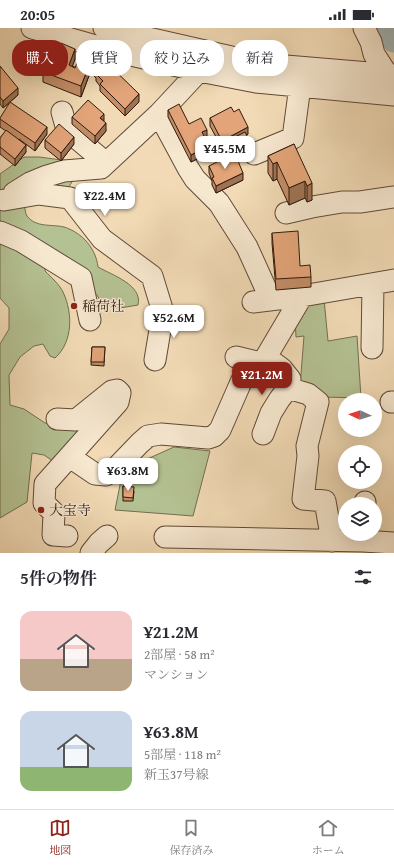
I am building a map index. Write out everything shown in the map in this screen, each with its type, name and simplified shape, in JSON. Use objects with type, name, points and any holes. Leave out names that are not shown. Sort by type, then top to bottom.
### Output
[{"type":"street","points":[[32,28],[140,57]]},
{"type":"street","points":[[104,28],[262,64],[392,81]]},
{"type":"street","points":[[364,28],[371,42],[374,54],[392,81]]},
{"type":"street","points":[[2,201],[30,183],[47,176],[64,171],[101,168],[159,114],[193,76]]},
{"type":"street","points":[[224,76],[256,82],[300,86],[392,81]]},
{"type":"street","points":[[254,154],[293,138],[300,86]]},
{"type":"street","points":[[62,112],[67,130],[106,163]]},
{"type":"street","points":[[159,114],[195,179],[219,203],[247,247],[262,301],[302,296],[394,280]]},
{"type":"street","points":[[2,201],[39,194],[70,198],[102,239],[152,276],[163,312],[155,360]]},
{"type":"street","points":[[286,213],[312,206],[360,202],[394,197]]},
{"type":"street","points":[[0,232],[21,241],[81,278],[90,320]]},
{"type":"street","points":[[372,348],[373,284]]},
{"type":"street","points":[[70,457],[95,474],[106,475],[114,470],[148,436],[160,434],[208,438],[214,436],[220,430],[242,382],[264,360],[302,296]]},
{"type":"street","points":[[236,357],[264,360],[282,369],[290,379],[288,388],[271,413],[263,434]]},
{"type":"street","points":[[288,388],[308,394],[318,402],[307,446],[308,456],[303,499],[325,502],[350,542]]},
{"type":"street","points":[[58,418],[76,420],[112,391],[117,390],[120,393],[118,402],[45,484],[44,503],[54,513],[53,535],[67,536]]},
{"type":"street","points":[[91,553],[107,536]]},
{"type":"street","points":[[165,538],[187,546],[272,546],[350,542],[394,543]]},
{"type":"green space","points":[[24,157],[39,157],[70,161],[76,176],[68,188],[53,185],[24,204],[26,215],[31,220],[39,224],[64,227],[77,233],[87,242],[95,254],[98,267],[118,277],[131,286],[136,292],[138,305],[120,308],[104,307],[97,295],[74,271],[46,262],[45,271],[59,286],[66,300],[70,318],[68,336],[61,351],[55,358],[50,356],[43,344],[34,346],[20,357],[9,375],[10,405],[24,409],[45,423],[77,424],[90,417],[53,461],[44,455],[32,453],[27,502],[0,518],[0,344],[9,329],[9,308],[0,298],[0,174]]},
{"type":"green space","points":[[324,299],[328,341],[357,336],[361,393],[338,393],[338,397],[323,397],[300,387],[304,336],[296,337],[295,318],[304,300]]},
{"type":"green space","points":[[174,447],[210,451],[193,516],[115,510],[121,480],[145,460]]},
{"type":"building","points":[[68,46],[75,49],[69,65],[75,68],[76,66],[76,76],[85,76],[81,86],[54,76],[68,76]]},
{"type":"building","points":[[0,66],[18,88],[3,101],[0,97]]},
{"type":"building","points":[[98,76],[121,76],[139,94],[125,109],[100,84],[103,81]]},
{"type":"building","points":[[88,100],[104,114],[100,118],[106,123],[95,136],[72,117]]},
{"type":"building","points":[[10,102],[47,127],[35,143],[0,119]]},
{"type":"building","points":[[179,104],[189,124],[201,118],[207,130],[202,132],[209,146],[191,155],[168,110]]},
{"type":"building","points":[[231,107],[234,112],[239,109],[248,127],[222,141],[210,118]]},
{"type":"building","points":[[59,124],[74,137],[61,153],[45,140]]},
{"type":"building","points":[[6,130],[26,145],[15,159],[0,147],[0,138]]},
{"type":"building","points":[[245,132],[253,148],[245,152],[237,136]]},
{"type":"building","points":[[294,144],[312,183],[307,186],[305,181],[289,188],[277,162],[273,164],[268,156]]},
{"type":"building","points":[[231,155],[235,162],[238,161],[243,173],[216,186],[209,166]]},
{"type":"building","points":[[298,231],[300,266],[310,265],[311,277],[276,279],[272,233]]},
{"type":"building","points":[[92,347],[105,347],[104,362],[91,362]]},
{"type":"building","points":[[123,486],[134,487],[133,498],[123,497]]},
{"type":"waterway","points":[[387,28],[394,39]]},
{"type":"place","name":"稲荷社","points":[[74,306]]},
{"type":"place","name":"大宝寺","points":[[41,510]]}]
